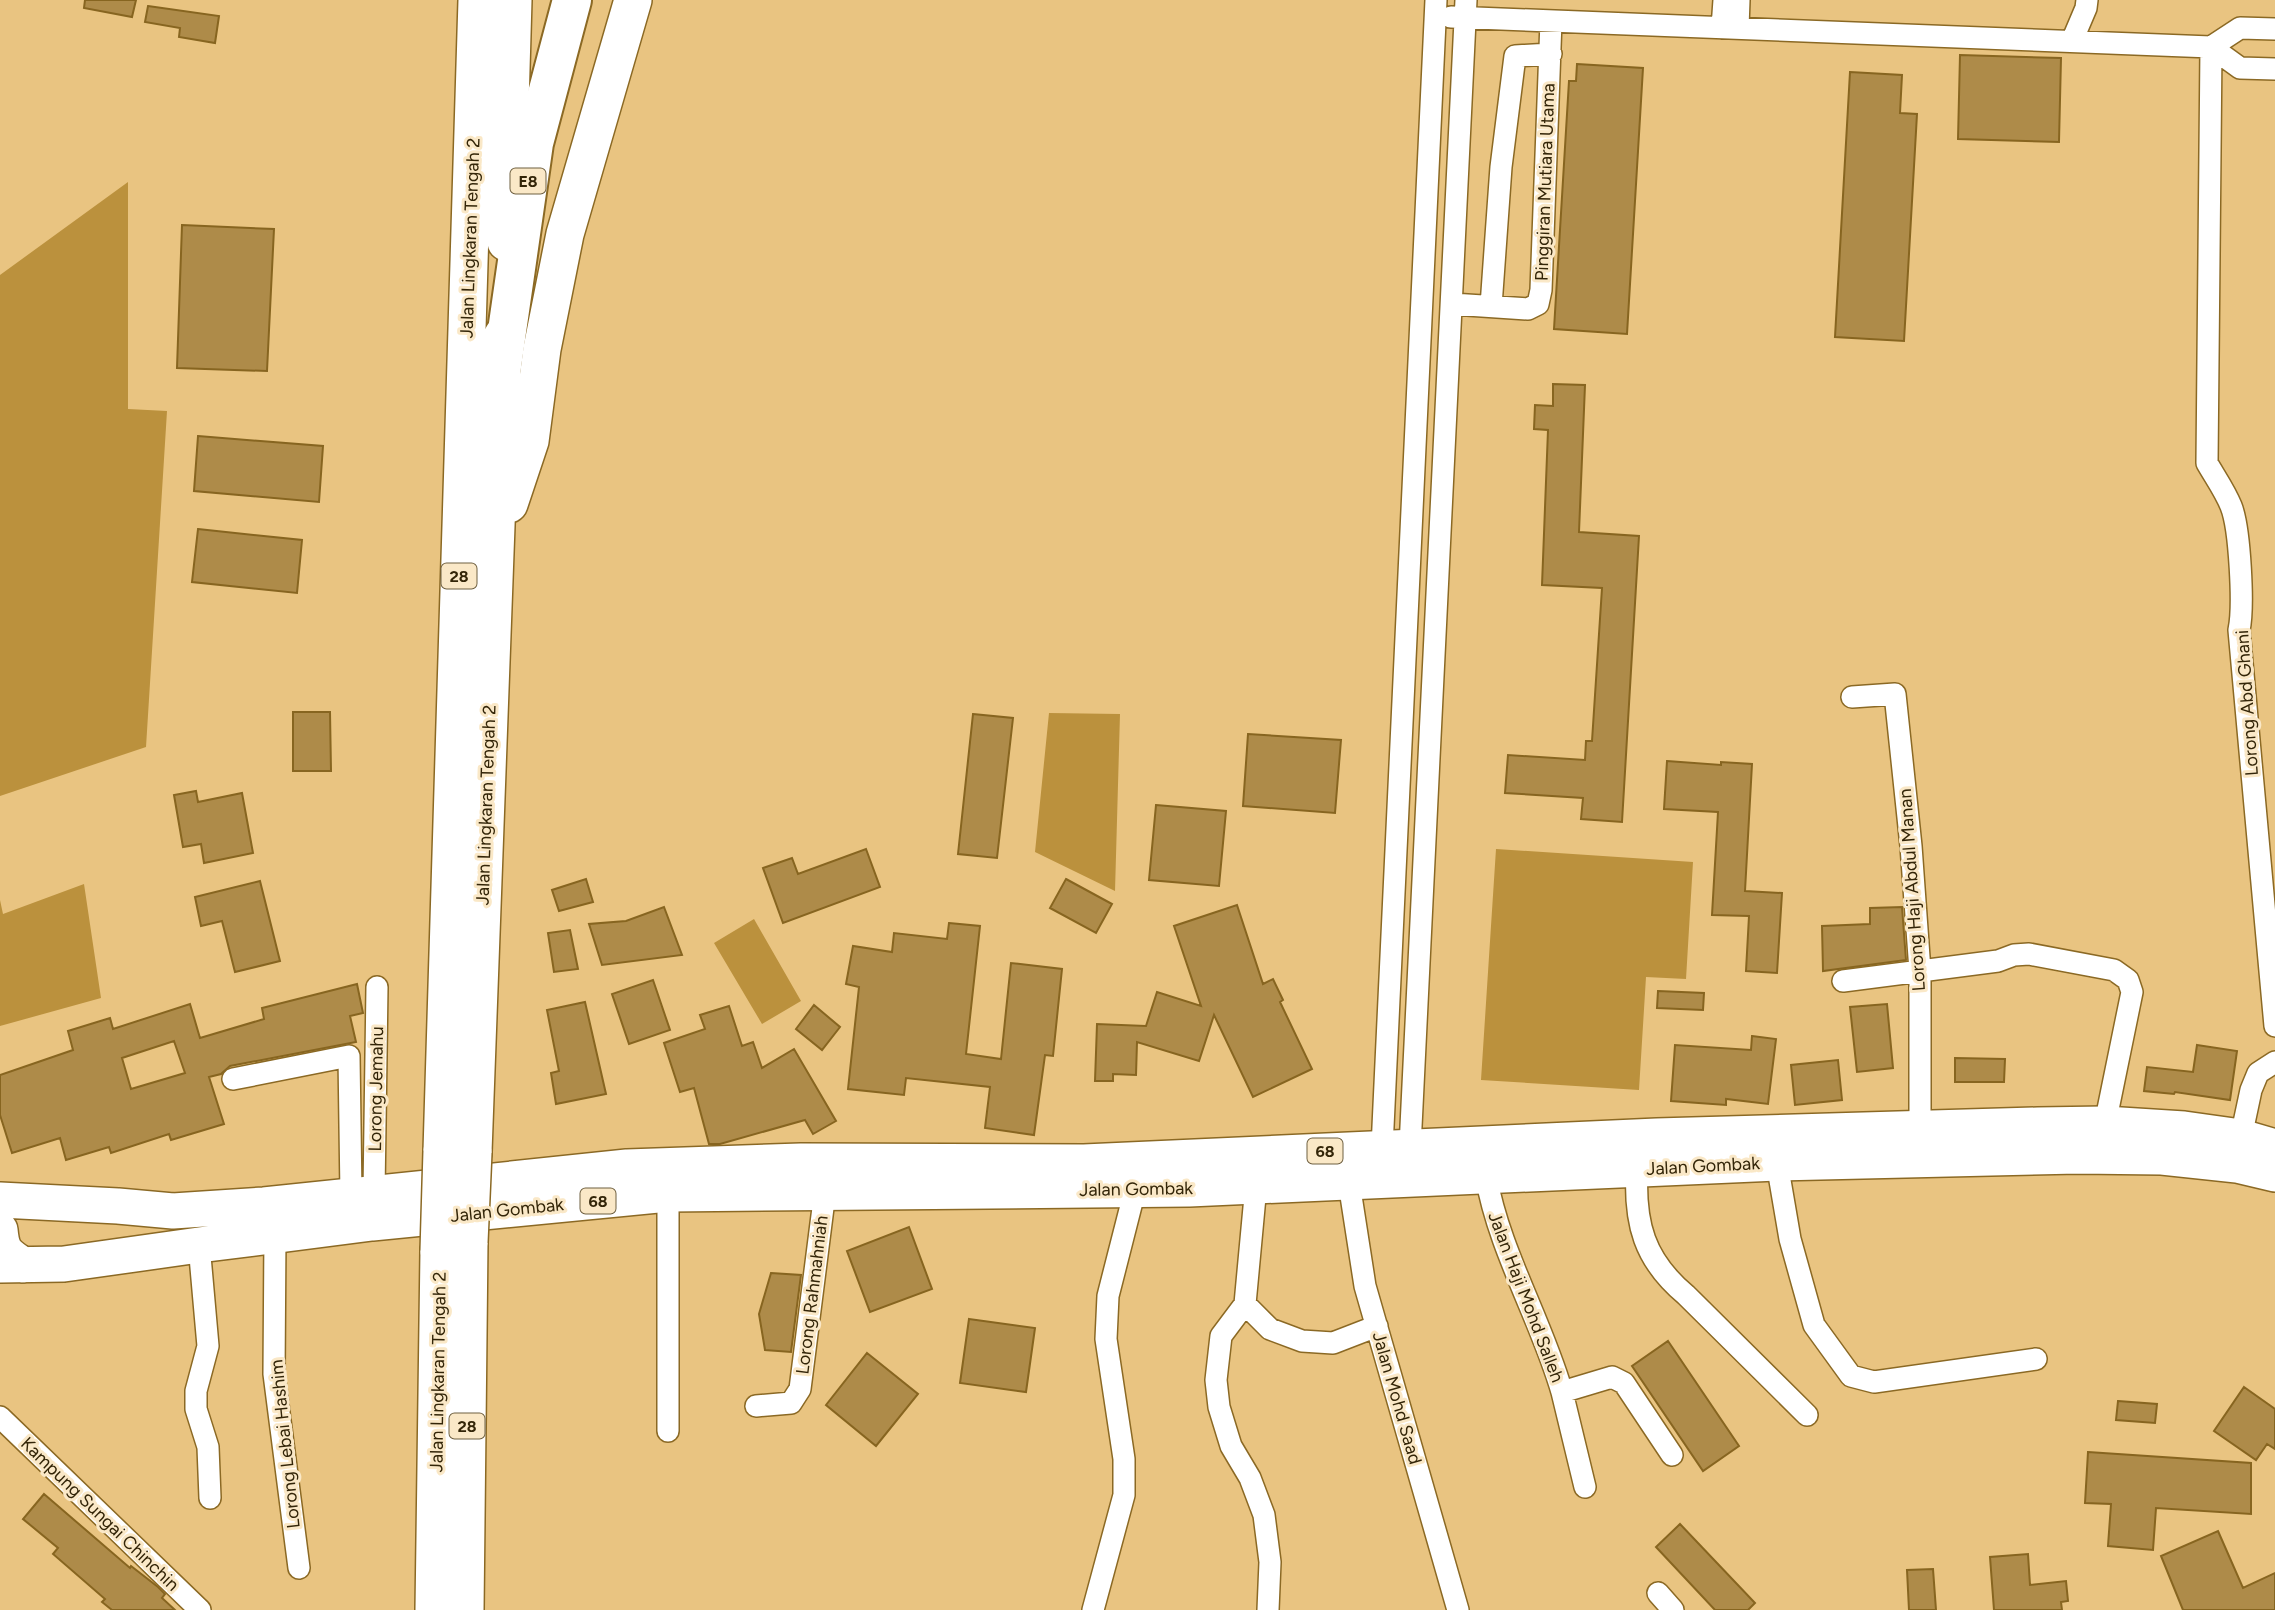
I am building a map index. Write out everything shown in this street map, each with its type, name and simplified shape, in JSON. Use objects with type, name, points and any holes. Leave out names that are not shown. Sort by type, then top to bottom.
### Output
[{"type":"highway","name":"Jalan Lingkaran Tengah 2","points":[[435,1610],[457,1152],[477,0]]},
{"type":"highway","name":"Jalan Lingkaran Tengah 2","points":[[457,1152],[495,543],[513,0]]},
{"type":"highway","name":"E8","points":[[502,366],[534,143],[572,0]]},
{"type":"highway","points":[[495,543],[530,441],[542,349],[565,234],[633,0]]},
{"type":"highway","name":"Jalan Lingkaran Tengah 2","points":[[454,1247],[465,1610]]},
{"type":"main road","name":"Jalan Gombak","points":[[12,1201],[173,1211],[264,1205],[626,1167],[801,1161],[1084,1162],[1657,1136],[2105,1124],[2183,1129],[2241,1137],[2275,1147]]},
{"type":"main road","name":"Jalan Gombak","points":[[11,1265],[64,1264],[372,1223],[668,1194],[1135,1190],[1777,1163],[2078,1156],[2162,1157],[2237,1165],[2275,1174]]},
{"type":"main road","points":[[11,1265],[2,1247],[0,1229],[12,1201]]},
{"type":"street","points":[[1724,0],[1730,28]]},
{"type":"street","points":[[1730,28],[1738,0]]},
{"type":"street","points":[[2073,41],[2087,0]]},
{"type":"street","points":[[1396,1147],[1415,457],[1435,8],[1466,9],[1551,21],[2211,47],[2240,68],[2275,69]]},
{"type":"street","points":[[1396,1147],[1444,460],[1466,9]]},
{"type":"street","name":"Pinggiran Mutiara Utama","points":[[1452,304],[1528,309],[1538,304],[1541,290],[1551,21]]},
{"type":"street","points":[[2211,47],[2240,28],[2275,29]]},
{"type":"street","name":"Lorong Abd Ghani","points":[[2211,47],[2207,463],[2232,507],[2238,553],[2242,615],[2239,630],[2275,1026]]},
{"type":"street","name":"Pinggiran Mutiara Utama","points":[[1491,306],[1501,167],[1515,56],[1550,54]]},
{"type":"street","points":[[1415,457],[1444,460]]},
{"type":"street","name":"Lorong Haji Abdul Manan","points":[[1852,697],[1895,694],[1911,846],[1920,971],[1920,1129]]},
{"type":"street","points":[[1843,981],[1998,961],[2014,955],[2029,954],[2114,970],[2128,980],[2132,992],[2105,1124]]},
{"type":"street","name":"Lorong Jemahu","points":[[362,1194],[377,987]]},
{"type":"street","points":[[233,1079],[349,1056],[362,1194]]},
{"type":"street","points":[[2241,1137],[2251,1090],[2258,1073],[2275,1062]]},
{"type":"street","points":[[1777,1163],[1790,1238],[1814,1325],[1851,1376],[1874,1382],[2036,1359]]},
{"type":"street","points":[[1637,1169],[1635,1199],[1641,1233],[1651,1255],[1668,1280],[1807,1415]]},
{"type":"street","name":"Jalan Haji Mohd Salleh","points":[[1486,1176],[1492,1210],[1553,1359],[1562,1392],[1612,1377],[1625,1383],[1672,1455]]},
{"type":"street","name":"Jalan Mohd Saad","points":[[1349,1183],[1365,1286],[1458,1610]]},
{"type":"street","points":[[1256,1186],[1245,1304],[1221,1336],[1216,1380],[1219,1407],[1231,1446],[1250,1478],[1264,1515],[1270,1562],[1268,1610]]},
{"type":"street","points":[[1093,1610],[1124,1495],[1124,1459],[1105,1339],[1108,1296],[1135,1190]]},
{"type":"street","name":"Lorong Rahmahniah","points":[[756,1406],[790,1403],[800,1389],[825,1192]]},
{"type":"street","points":[[668,1194],[668,1432]]},
{"type":"street","name":"Lorong Lebai Hashim","points":[[275,1235],[274,1374],[299,1568]]},
{"type":"street","points":[[199,1244],[208,1346],[196,1391],[196,1409],[208,1447],[210,1498]]},
{"type":"street","points":[[1245,1304],[1269,1329],[1302,1341],[1334,1343],[1377,1326]]},
{"type":"street","points":[[1562,1392],[1585,1488]]},
{"type":"street","name":"Kampung Sungai Chinchin","points":[[0,1418],[200,1610]]},
{"type":"street","points":[[1658,1593],[1673,1610]]},
{"type":"shaded area","points":[[128,182],[128,409],[167,411],[146,747],[0,796],[0,275]]},
{"type":"shaded area","points":[[1049,713],[1120,714],[1115,891],[1035,852]]},
{"type":"shaded area","points":[[1496,849],[1693,862],[1686,979],[1646,977],[1639,1090],[1481,1080]]},
{"type":"shaded area","points":[[84,884],[101,998],[0,1026],[0,900],[3,914]]},
{"type":"shaded area","points":[[754,919],[801,1001],[762,1024],[714,943]]},
{"type":"building","points":[[85,0],[136,0],[132,17],[84,8]]},
{"type":"building","points":[[148,6],[219,16],[215,43],[179,37],[180,28],[145,22]]},
{"type":"building","points":[[1960,55],[2061,58],[2059,142],[1958,139]]},
{"type":"building","points":[[1577,64],[1643,68],[1627,334],[1554,329],[1569,81],[1576,81]]},
{"type":"building","points":[[1850,72],[1902,75],[1900,113],[1917,114],[1904,341],[1835,337]]},
{"type":"building","points":[[182,225],[274,229],[267,371],[177,368]]},
{"type":"building","points":[[1553,384],[1585,385],[1579,532],[1639,536],[1622,822],[1581,819],[1583,798],[1505,793],[1508,755],[1585,760],[1586,741],[1592,741],[1602,588],[1542,585],[1548,430],[1534,429],[1535,405],[1553,406]]},
{"type":"building","points":[[198,436],[323,446],[319,502],[194,491]]},
{"type":"building","points":[[198,529],[302,540],[297,593],[192,582]]},
{"type":"building","points":[[293,712],[330,712],[331,771],[293,771]]},
{"type":"building","points":[[973,714],[1013,718],[997,858],[958,854]]},
{"type":"building","points":[[1248,734],[1341,740],[1335,813],[1243,806]]},
{"type":"building","points":[[1667,761],[1752,764],[1745,891],[1782,893],[1777,973],[1746,971],[1749,916],[1712,915],[1718,812],[1664,809]]},
{"type":"building","points":[[196,791],[198,802],[242,793],[253,853],[204,863],[201,844],[183,847],[174,795]]},
{"type":"building","points":[[1156,805],[1226,811],[1219,886],[1149,880]]},
{"type":"building","points":[[866,849],[880,887],[783,923],[763,868],[792,858],[798,874]]},
{"type":"building","points":[[586,879],[593,902],[559,911],[552,890]]},
{"type":"building","points":[[1066,879],[1112,904],[1096,933],[1050,908]]},
{"type":"building","points":[[260,881],[280,961],[235,972],[222,921],[201,926],[195,897]]},
{"type":"building","points":[[1237,905],[1263,984],[1273,979],[1283,1000],[1280,1002],[1312,1069],[1253,1097],[1214,1015],[1199,1061],[1137,1042],[1136,1075],[1113,1074],[1113,1081],[1095,1081],[1097,1024],[1146,1026],[1157,992],[1201,1006],[1174,926]]},
{"type":"building","points":[[664,907],[682,955],[602,965],[589,924],[626,921]]},
{"type":"building","points":[[1902,907],[1906,960],[1823,971],[1822,926],[1870,924],[1870,908]]},
{"type":"building","points":[[949,923],[980,926],[966,1054],[1001,1059],[1011,963],[1062,969],[1053,1056],[1045,1055],[1034,1135],[985,1128],[990,1087],[906,1078],[904,1095],[848,1089],[859,987],[846,984],[853,946],[892,952],[894,933],[947,939]]},
{"type":"building","points":[[570,930],[578,969],[554,972],[548,933]]},
{"type":"building","points":[[653,980],[670,1030],[629,1044],[612,994]]},
{"type":"building","points":[[357,984],[363,1013],[350,1016],[356,1042],[230,1066],[221,1074],[209,1077],[224,1124],[171,1140],[169,1134],[111,1153],[109,1147],[66,1160],[60,1138],[12,1153],[0,1115],[0,1075],[73,1050],[68,1031],[110,1018],[113,1029],[190,1004],[200,1038],[264,1019],[262,1008]],"holes":[[[174,1041],[185,1073],[131,1089],[122,1058]]]},
{"type":"building","points":[[1658,991],[1704,993],[1703,1010],[1657,1008]]},
{"type":"building","points":[[585,1002],[606,1094],[556,1104],[551,1073],[559,1071],[547,1010]]},
{"type":"building","points":[[1887,1004],[1893,1068],[1857,1072],[1850,1007]]},
{"type":"building","points":[[814,1005],[840,1027],[822,1050],[796,1029]]},
{"type":"building","points":[[729,1006],[742,1046],[753,1042],[762,1068],[794,1049],[836,1121],[813,1134],[805,1120],[720,1144],[709,1144],[694,1088],[680,1092],[664,1043],[705,1029],[700,1015]]},
{"type":"building","points":[[1752,1036],[1776,1039],[1768,1104],[1726,1099],[1726,1105],[1671,1101],[1675,1045],[1751,1050]]},
{"type":"building","points":[[2197,1045],[2237,1051],[2230,1100],[2175,1092],[2144,1091],[2147,1067],[2193,1072]]},
{"type":"building","points":[[1955,1058],[2005,1059],[2004,1082],[1955,1082]]},
{"type":"building","points":[[1838,1060],[1842,1100],[1795,1105],[1791,1065]]},
{"type":"building","points":[[909,1227],[932,1289],[870,1312],[847,1251]]},
{"type":"building","points":[[771,1273],[801,1275],[791,1352],[765,1350],[759,1314]]},
{"type":"building","points":[[969,1319],[1035,1328],[1026,1392],[960,1383]]},
{"type":"building","points":[[1668,1341],[1739,1446],[1703,1471],[1632,1366]]},
{"type":"building","points":[[867,1353],[918,1394],[876,1446],[826,1405]]},
{"type":"building","points":[[2244,1387],[2275,1409],[2275,1449],[2267,1444],[2256,1460],[2214,1431]]},
{"type":"building","points":[[2118,1401],[2157,1404],[2155,1423],[2116,1420]]},
{"type":"building","points":[[2088,1452],[2251,1463],[2251,1514],[2156,1508],[2153,1550],[2108,1546],[2111,1504],[2085,1503]]},
{"type":"building","points":[[44,1494],[130,1568],[131,1566],[158,1587],[165,1594],[162,1598],[175,1610],[112,1610],[102,1602],[105,1599],[53,1554],[58,1548],[23,1519]]},
{"type":"building","points":[[1680,1524],[1755,1603],[1748,1610],[1715,1610],[1656,1547]]},
{"type":"building","points":[[2218,1531],[2243,1588],[2275,1573],[2275,1610],[2183,1610],[2161,1556]]},
{"type":"building","points":[[2028,1554],[2030,1585],[2066,1581],[2068,1601],[2061,1602],[2062,1610],[1994,1610],[1990,1557]]},
{"type":"building","points":[[1933,1569],[1936,1610],[1909,1610],[1907,1570]]}]
